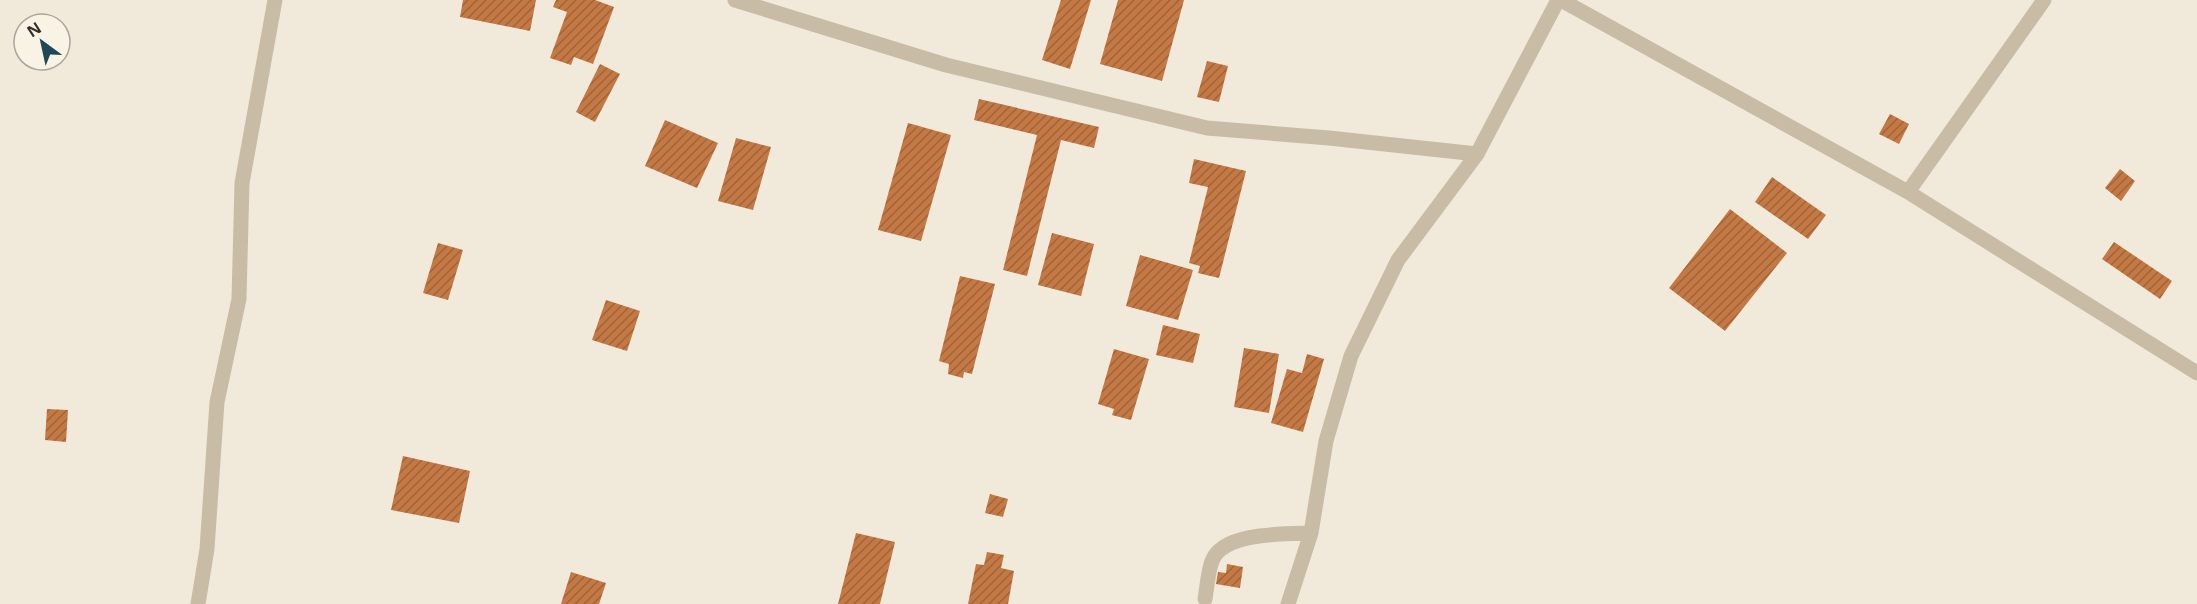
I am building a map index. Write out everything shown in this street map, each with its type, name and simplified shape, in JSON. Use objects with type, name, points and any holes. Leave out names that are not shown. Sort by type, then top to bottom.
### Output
[{"type":"street","points":[[198,604],[207,549],[217,402],[240,299],[242,183],[275,0]]},
{"type":"street","points":[[735,0],[946,66],[1207,128],[1477,154]]},
{"type":"street","points":[[1288,604],[1311,532],[1326,441],[1351,356],[1398,260],[1477,154],[1560,0],[1908,192],[2197,373]]},
{"type":"street","points":[[1908,192],[2044,0]]},
{"type":"street","points":[[1205,599],[1212,561],[1218,551],[1234,540],[1311,532]]},
{"type":"building","points":[[463,0],[536,0],[530,31],[460,17]]},
{"type":"building","points":[[556,0],[595,0],[614,7],[593,64],[574,57],[571,65],[550,58],[567,12],[553,7]]},
{"type":"building","points":[[1061,0],[1091,0],[1070,69],[1042,60]]},
{"type":"building","points":[[1118,0],[1184,0],[1162,81],[1100,64]]},
{"type":"building","points":[[1207,61],[1228,66],[1219,102],[1197,97]]},
{"type":"building","points":[[600,64],[620,74],[595,122],[576,112]]},
{"type":"building","points":[[979,99],[1099,127],[1094,148],[1061,140],[1027,276],[1003,270],[1037,135],[974,120]]},
{"type":"building","points":[[1890,114],[1909,124],[1899,144],[1879,134]]},
{"type":"building","points":[[665,120],[718,143],[697,188],[645,166]]},
{"type":"building","points":[[908,123],[951,135],[921,241],[878,230]]},
{"type":"building","points":[[736,138],[771,147],[753,210],[718,201]]},
{"type":"building","points":[[1194,159],[1246,171],[1219,278],[1198,273],[1200,266],[1189,263],[1208,187],[1189,183]]},
{"type":"building","points":[[2120,169],[2135,181],[2121,201],[2105,188]]},
{"type":"building","points":[[1772,177],[1826,215],[1808,239],[1755,202]]},
{"type":"building","points":[[1730,209],[1787,253],[1725,331],[1669,288]]},
{"type":"building","points":[[1052,233],[1094,244],[1081,296],[1038,285]]},
{"type":"building","points":[[2114,242],[2172,281],[2160,299],[2102,259]]},
{"type":"building","points":[[438,243],[463,250],[448,300],[423,293]]},
{"type":"building","points":[[1140,255],[1193,270],[1178,320],[1126,306]]},
{"type":"building","points":[[960,276],[995,284],[972,374],[964,372],[963,378],[948,374],[949,364],[939,361]]},
{"type":"building","points":[[606,300],[640,311],[627,351],[592,340]]},
{"type":"building","points":[[1163,325],[1200,334],[1193,363],[1156,355]]},
{"type":"building","points":[[1244,348],[1279,354],[1269,413],[1234,407]]},
{"type":"building","points":[[1114,349],[1149,359],[1131,420],[1112,415],[1114,409],[1098,404]]},
{"type":"building","points":[[1307,354],[1324,359],[1303,432],[1271,423],[1287,369],[1302,373]]},
{"type":"building","points":[[47,409],[68,410],[66,442],[45,440]]},
{"type":"building","points":[[403,456],[470,471],[459,523],[391,510]]},
{"type":"building","points":[[990,494],[1008,499],[1003,517],[985,513]]},
{"type":"building","points":[[856,533],[895,542],[880,604],[838,604]]},
{"type":"building","points":[[987,552],[1004,555],[1001,568],[1014,571],[1008,604],[968,604],[976,564],[984,565]]},
{"type":"building","points":[[1227,564],[1243,567],[1240,588],[1216,584],[1218,572],[1226,573]]},
{"type":"building","points":[[571,572],[606,583],[599,604],[561,604]]}]
